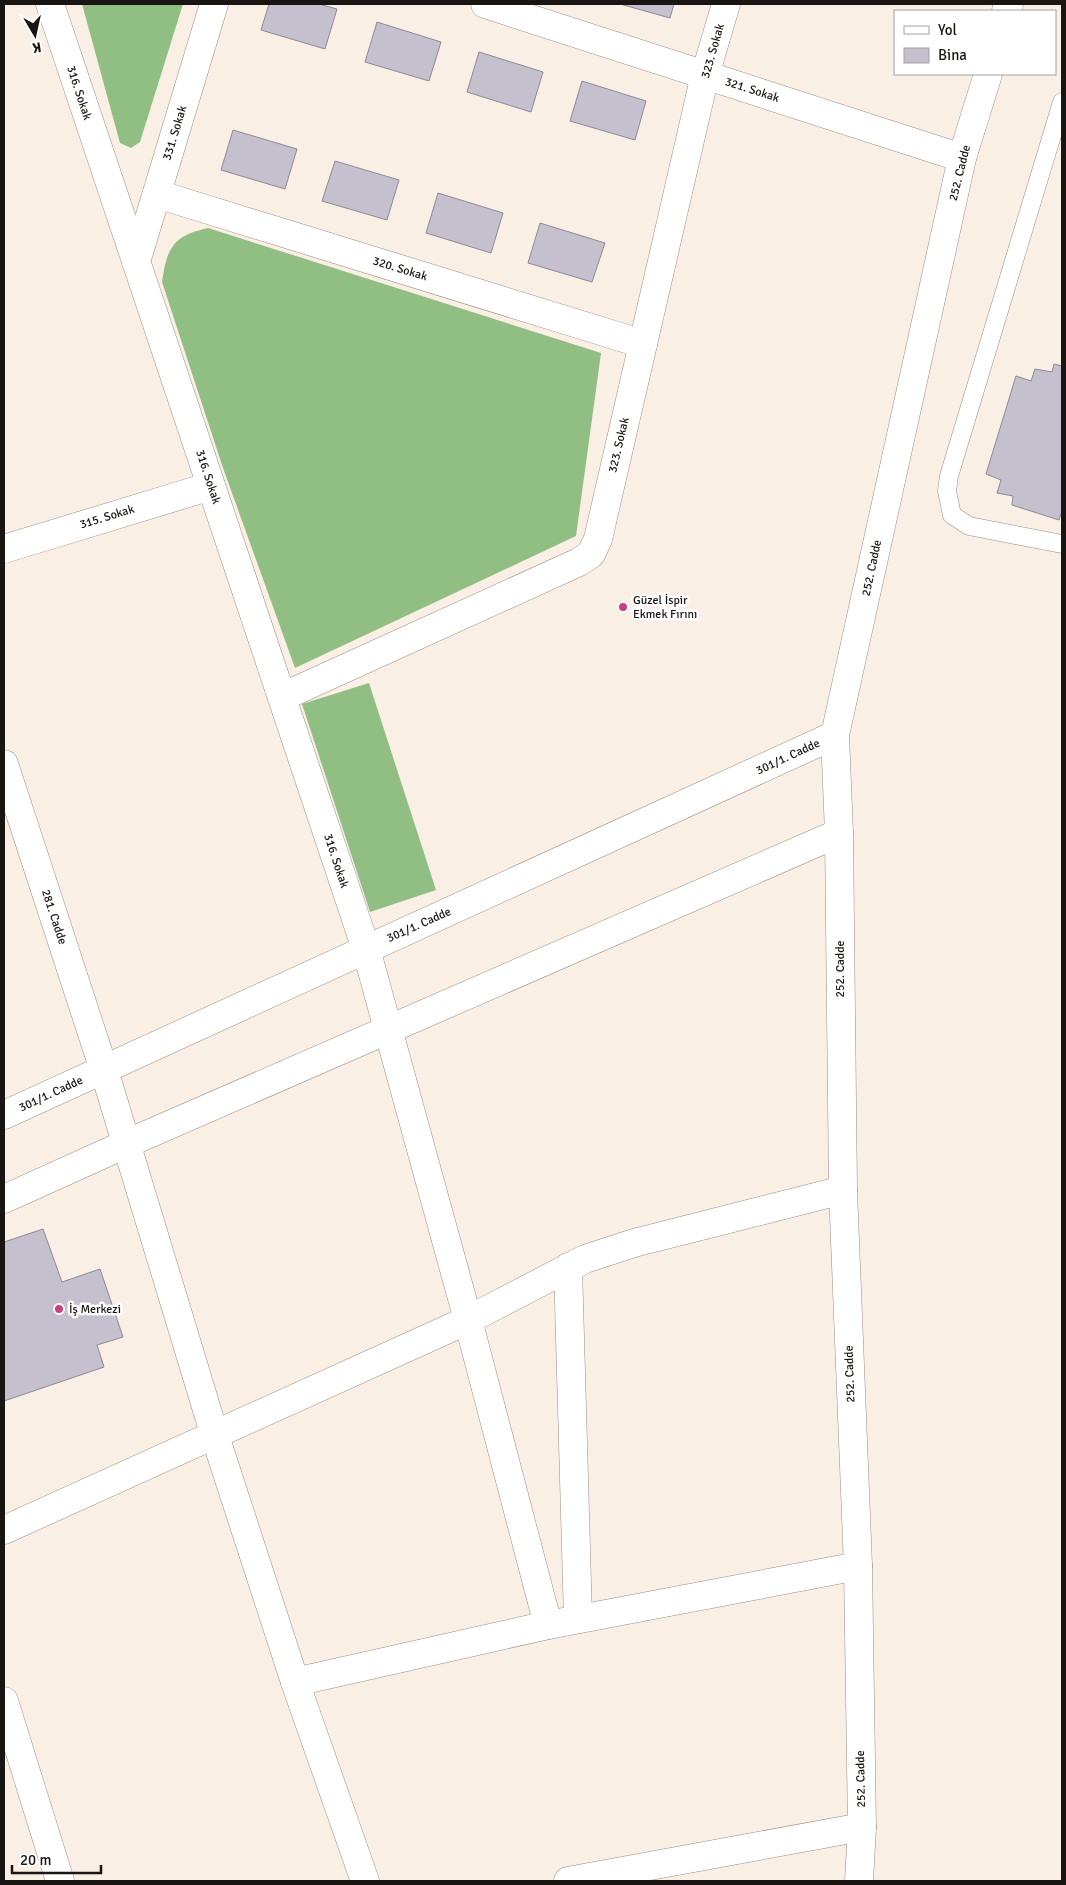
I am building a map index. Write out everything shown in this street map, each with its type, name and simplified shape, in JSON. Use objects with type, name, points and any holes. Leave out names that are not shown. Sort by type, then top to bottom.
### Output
[{"type":"street","name":"316. Sokak","points":[[50,4],[366,950],[468,1320],[548,1625]]},
{"type":"street","name":"331. Sokak","points":[[136,262],[214,4]]},
{"type":"street","name":"321. Sokak","points":[[485,4],[962,158]]},
{"type":"street","name":"323. Sokak","points":[[282,697],[579,562],[591,554],[598,539],[705,75],[726,4]]},
{"type":"street","name":"252. Cadde","points":[[859,1881],[862,1828],[858,1566],[843,1190],[839,834],[835,735],[962,158],[988,75]]},
{"type":"street","name":"320. Sokak","points":[[157,194],[643,344]]},
{"type":"street","name":"315. Sokak","points":[[4,549],[211,486]]},
{"type":"street","name":"301/1. Cadde","points":[[4,1115],[835,735]]},
{"type":"street","name":"281. Cadde","points":[[4,764],[11,815],[104,1070],[128,1142],[214,1434],[295,1682],[364,1881]]},
{"type":"street","points":[[4,1199],[128,1142],[839,834]]},
{"type":"street","points":[[4,1530],[468,1320],[568,1267],[603,1252],[843,1190]]},
{"type":"street","points":[[568,1267],[578,1620]]},
{"type":"street","points":[[295,1682],[548,1625],[858,1566]]},
{"type":"street","points":[[4,1701],[60,1881]]},
{"type":"street","points":[[568,1881],[862,1828]]},
{"type":"lane","points":[[1062,102],[949,476],[947,491],[952,515],[969,526],[1062,544]]},
{"type":"green space","points":[[82,4],[183,4],[140,142],[131,148],[120,143]]},
{"type":"green space","points":[[208,228],[601,353],[576,536],[295,668],[223,468],[162,282],[166,260],[179,239]]},
{"type":"green space","points":[[369,683],[436,890],[370,912],[302,704]]},
{"type":"building","points":[[269,4],[319,4],[337,9],[325,49],[261,30]]},
{"type":"building","points":[[620,4],[674,4],[670,18]]},
{"type":"building","points":[[377,22],[441,42],[429,81],[365,62]]},
{"type":"building","points":[[479,52],[543,72],[531,112],[467,92]]},
{"type":"building","points":[[582,81],[646,101],[635,140],[570,121]]},
{"type":"building","points":[[233,130],[297,149],[285,189],[221,170]]},
{"type":"building","points":[[335,161],[399,180],[387,220],[322,201]]},
{"type":"building","points":[[438,193],[503,213],[491,253],[426,233]]},
{"type":"building","points":[[540,223],[605,243],[592,282],[528,263]]},
{"type":"building","points":[[1054,364],[1062,366],[1062,511],[1059,520],[1012,505],[1013,496],[997,493],[1001,480],[986,474],[1016,376],[1031,381],[1035,369],[1052,372]]},
{"type":"building","name":"İş Merkezi","points":[[43,1229],[62,1282],[100,1269],[123,1337],[97,1345],[104,1367],[4,1401],[4,1242]]},
{"type":"place","name":"Güzel İspir Ekmek Fırını","points":[[623,607]]},
{"type":"place","name":"İş Merkezi","points":[[59,1309]]}]
